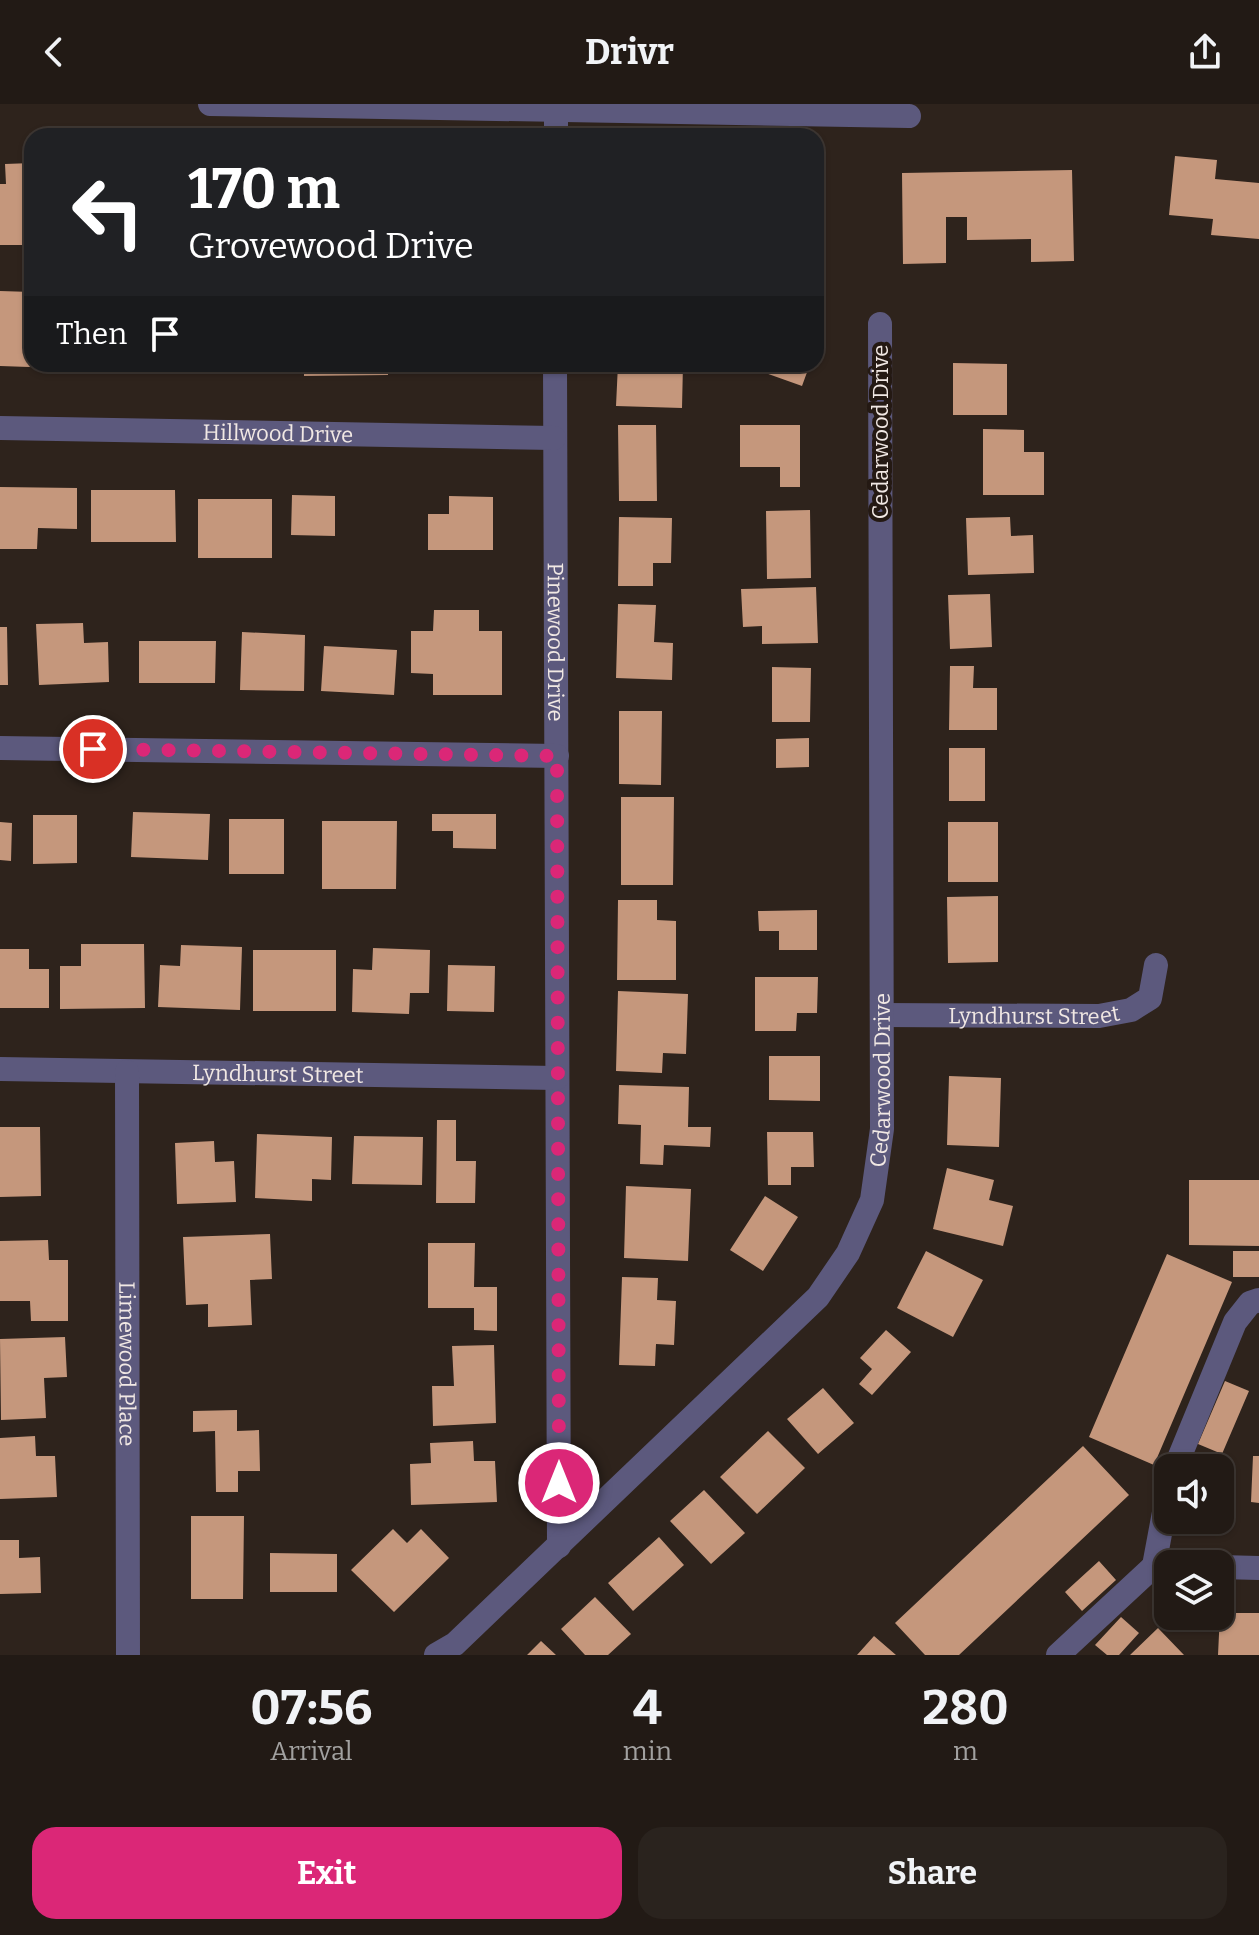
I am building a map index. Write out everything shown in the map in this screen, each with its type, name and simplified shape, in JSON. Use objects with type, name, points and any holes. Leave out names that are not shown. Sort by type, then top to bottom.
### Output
[{"type":"street","points":[[210,104],[893,112]]},
{"type":"street","points":[[556,106],[556,128]]},
{"type":"street","name":"Cedarwood Drive","points":[[436,1655],[455,1644],[818,1297],[848,1253],[872,1200],[880,1143],[882,1015],[880,324]]},
{"type":"street","name":"Pinewood Drive","points":[[555,372],[559,1546]]},
{"type":"street","name":"Hillwood Drive","points":[[0,428],[554,438]]},
{"type":"street","points":[[0,748],[557,756]]},
{"type":"street","name":"Lyndhurst Street","points":[[882,1015],[1099,1016],[1131,1010],[1150,998],[1156,965]]},
{"type":"street","name":"Lyndhurst Street","points":[[0,1069],[557,1078]]},
{"type":"street","name":"Limewood Place","points":[[127,1072],[128,1655]]},
{"type":"street","points":[[1181,1454],[1235,1322],[1250,1303],[1259,1300]]},
{"type":"street","points":[[1234,1567],[1259,1568]]},
{"type":"street","points":[[1058,1655],[1154,1572]]},
{"type":"building","points":[[1175,156],[1217,160],[1215,179],[1259,183],[1259,239],[1211,235],[1213,219],[1169,215]]},
{"type":"building","points":[[24,163],[24,245],[0,245],[0,184],[6,184],[5,164]]},
{"type":"building","points":[[1072,170],[1074,261],[1031,262],[1031,239],[967,240],[967,217],[946,217],[946,263],[903,264],[902,173]]},
{"type":"building","points":[[0,291],[24,292],[24,367],[0,366]]},
{"type":"building","points":[[953,363],[1007,364],[1007,415],[953,415]]},
{"type":"building","points":[[304,372],[388,372],[388,375],[304,376]]},
{"type":"building","points":[[618,372],[683,372],[682,408],[616,406]]},
{"type":"building","points":[[763,372],[807,372],[802,386]]},
{"type":"building","points":[[618,425],[656,425],[657,501],[619,501]]},
{"type":"building","points":[[740,425],[800,425],[800,487],[780,487],[780,467],[740,467]]},
{"type":"building","points":[[983,429],[1024,430],[1024,452],[1044,452],[1044,495],[983,495]]},
{"type":"building","points":[[0,487],[77,488],[77,529],[38,528],[37,549],[0,549]]},
{"type":"building","points":[[91,490],[175,490],[176,542],[91,542]]},
{"type":"building","points":[[292,495],[335,496],[335,536],[291,535]]},
{"type":"building","points":[[449,496],[493,497],[493,550],[428,550],[428,514],[449,514]]},
{"type":"building","points":[[198,499],[272,499],[272,558],[198,558]]},
{"type":"building","points":[[810,510],[811,578],[767,579],[766,511]]},
{"type":"building","points":[[619,517],[672,518],[671,563],[653,563],[653,586],[618,586]]},
{"type":"building","points":[[1010,517],[1011,536],[1033,535],[1034,573],[968,575],[966,518]]},
{"type":"building","points":[[816,587],[818,643],[762,644],[762,626],[743,627],[741,589]]},
{"type":"building","points":[[990,594],[992,647],[950,649],[948,595]]},
{"type":"building","points":[[618,604],[656,605],[654,642],[673,643],[672,680],[616,678]]},
{"type":"building","points":[[434,610],[479,610],[479,631],[502,631],[502,695],[433,695],[433,674],[411,673],[411,631],[433,631]]},
{"type":"building","points":[[83,623],[84,643],[108,642],[109,682],[39,685],[36,624]]},
{"type":"building","points":[[0,627],[7,627],[8,685],[0,685]]},
{"type":"building","points":[[242,632],[305,635],[304,691],[240,690]]},
{"type":"building","points":[[139,641],[216,641],[215,683],[139,683]]},
{"type":"building","points":[[324,646],[397,650],[394,695],[321,691]]},
{"type":"building","points":[[950,666],[974,666],[973,688],[997,688],[997,730],[949,730]]},
{"type":"building","points":[[772,667],[811,668],[810,722],[772,722]]},
{"type":"building","points":[[619,711],[662,711],[661,785],[619,784]]},
{"type":"building","points":[[809,738],[809,767],[776,768],[776,739]]},
{"type":"building","points":[[949,748],[985,748],[985,801],[949,801]]},
{"type":"building","points":[[621,797],[674,797],[673,885],[621,885]]},
{"type":"building","points":[[133,812],[210,814],[208,860],[131,857]]},
{"type":"building","points":[[432,814],[496,814],[496,849],[453,848],[453,831],[432,831]]},
{"type":"building","points":[[33,815],[77,815],[77,863],[33,864]]},
{"type":"building","points":[[229,819],[284,819],[284,874],[229,874]]},
{"type":"building","points":[[322,821],[397,821],[396,889],[322,889]]},
{"type":"building","points":[[0,822],[12,823],[11,861],[0,860]]},
{"type":"building","points":[[948,822],[998,822],[998,882],[948,882]]},
{"type":"building","points":[[998,896],[998,962],[948,963],[947,897]]},
{"type":"building","points":[[618,900],[657,900],[657,920],[676,921],[676,980],[617,980]]},
{"type":"building","points":[[817,910],[817,950],[779,950],[779,931],[759,931],[758,911]]},
{"type":"building","points":[[81,944],[144,944],[145,1008],[60,1009],[60,966],[81,966]]},
{"type":"building","points":[[181,945],[242,947],[240,1010],[158,1007],[160,965],[180,966]]},
{"type":"building","points":[[373,948],[430,950],[429,993],[410,993],[409,1014],[352,1012],[353,969],[372,970]]},
{"type":"building","points":[[0,949],[29,949],[29,969],[49,969],[49,1008],[0,1008]]},
{"type":"building","points":[[253,950],[336,950],[336,1011],[253,1011]]},
{"type":"building","points":[[448,965],[495,966],[494,1012],[447,1011]]},
{"type":"building","points":[[755,977],[818,977],[817,1013],[797,1013],[796,1031],[755,1031]]},
{"type":"building","points":[[618,991],[688,994],[686,1054],[663,1053],[662,1073],[616,1071]]},
{"type":"building","points":[[769,1056],[820,1056],[820,1101],[769,1100]]},
{"type":"building","points":[[949,1076],[1001,1078],[999,1147],[947,1145]]},
{"type":"building","points":[[619,1085],[689,1087],[688,1127],[711,1127],[710,1147],[664,1145],[663,1165],[640,1164],[641,1125],[618,1124]]},
{"type":"building","points":[[437,1120],[456,1120],[456,1161],[476,1161],[475,1203],[436,1203]]},
{"type":"building","points":[[0,1127],[40,1127],[41,1196],[0,1197]]},
{"type":"building","points":[[767,1132],[813,1132],[814,1167],[791,1167],[791,1185],[768,1185]]},
{"type":"building","points":[[257,1134],[332,1137],[331,1180],[312,1179],[312,1201],[255,1198]]},
{"type":"building","points":[[354,1136],[423,1137],[422,1185],[352,1184]]},
{"type":"building","points":[[214,1141],[215,1162],[234,1161],[236,1202],[177,1204],[175,1143]]},
{"type":"building","points":[[947,1168],[994,1180],[989,1200],[1013,1206],[1003,1246],[933,1229]]},
{"type":"building","points":[[1189,1180],[1259,1180],[1259,1246],[1189,1245]]},
{"type":"building","points":[[626,1186],[691,1189],[688,1261],[624,1258]]},
{"type":"building","points":[[765,1196],[798,1217],[763,1271],[730,1250]]},
{"type":"building","points":[[270,1234],[272,1279],[250,1280],[252,1325],[208,1327],[208,1304],[186,1305],[183,1237]]},
{"type":"building","points":[[48,1240],[49,1260],[68,1260],[68,1321],[31,1321],[30,1301],[0,1301],[0,1241]]},
{"type":"building","points":[[428,1243],[475,1243],[474,1287],[497,1287],[497,1331],[474,1330],[474,1308],[428,1308]]},
{"type":"building","points":[[926,1251],[983,1280],[953,1337],[897,1308]]},
{"type":"building","points":[[1233,1251],[1259,1251],[1259,1277],[1233,1277]]},
{"type":"building","points":[[1167,1254],[1232,1282],[1159,1454],[1154,1454],[1154,1465],[1089,1437]]},
{"type":"building","points":[[622,1277],[658,1278],[657,1300],[676,1301],[674,1345],[656,1344],[655,1366],[619,1365]]},
{"type":"building","points":[[886,1330],[911,1352],[872,1395],[859,1384],[872,1369],[860,1358]]},
{"type":"building","points":[[65,1337],[67,1377],[44,1378],[46,1418],[1,1420],[0,1339]]},
{"type":"building","points":[[494,1345],[496,1423],[433,1426],[432,1386],[454,1386],[452,1346]]},
{"type":"building","points":[[1225,1381],[1249,1391],[1222,1454],[1198,1444]]},
{"type":"building","points":[[823,1388],[854,1423],[818,1454],[787,1419]]},
{"type":"building","points":[[237,1410],[237,1431],[259,1430],[260,1471],[238,1471],[238,1492],[216,1492],[215,1431],[193,1432],[193,1411]]},
{"type":"building","points":[[768,1431],[805,1468],[757,1514],[720,1477]]},
{"type":"building","points":[[35,1436],[36,1456],[55,1456],[57,1497],[0,1499],[0,1438]]},
{"type":"building","points":[[473,1441],[474,1461],[495,1461],[497,1502],[411,1505],[410,1464],[431,1463],[430,1443]]},
{"type":"building","points":[[1083,1446],[1129,1495],[959,1655],[925,1655],[895,1623]]},
{"type":"building","points":[[1253,1456],[1259,1456],[1259,1503],[1251,1502]]},
{"type":"building","points":[[704,1490],[745,1533],[711,1564],[670,1521]]},
{"type":"building","points":[[191,1516],[244,1516],[243,1599],[191,1599]]},
{"type":"building","points":[[393,1529],[407,1543],[421,1529],[449,1558],[394,1612],[351,1570]]},
{"type":"building","points":[[659,1537],[684,1565],[633,1611],[608,1583]]},
{"type":"building","points":[[0,1540],[19,1540],[19,1558],[40,1557],[41,1593],[0,1594]]},
{"type":"building","points":[[270,1553],[337,1554],[337,1592],[270,1592]]},
{"type":"building","points":[[1099,1561],[1116,1580],[1082,1611],[1065,1592]]},
{"type":"building","points":[[595,1597],[631,1634],[608,1655],[585,1655],[561,1629]]},
{"type":"building","points":[[1234,1613],[1259,1613],[1259,1655],[1218,1655],[1219,1630],[1234,1630]]},
{"type":"building","points":[[1121,1617],[1139,1633],[1119,1655],[1107,1655],[1095,1645]]},
{"type":"building","points":[[1156,1630],[1160,1630],[1184,1655],[1130,1655]]},
{"type":"building","points":[[874,1636],[896,1655],[857,1655]]},
{"type":"building","points":[[541,1641],[556,1655],[527,1655]]},
{"type":"route","points":[[93,749],[557,756],[559,1483]]}]
